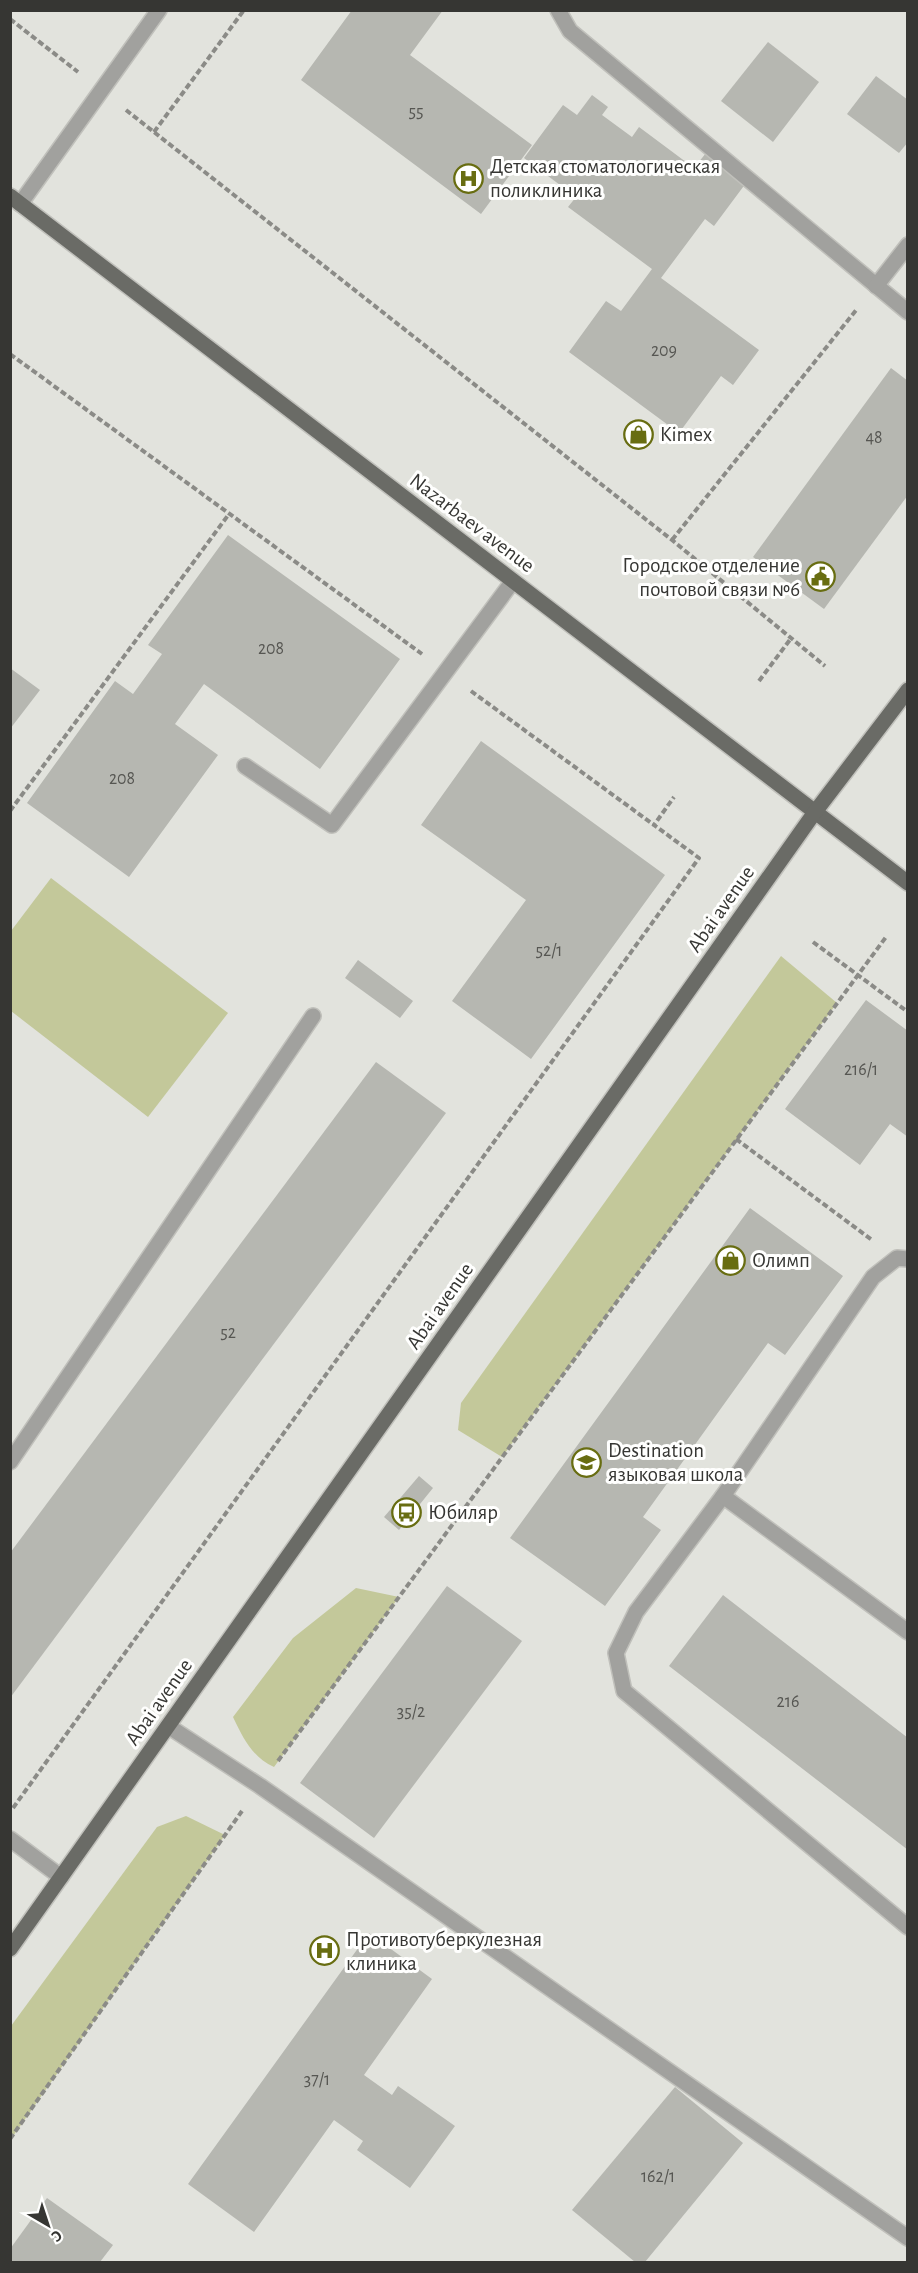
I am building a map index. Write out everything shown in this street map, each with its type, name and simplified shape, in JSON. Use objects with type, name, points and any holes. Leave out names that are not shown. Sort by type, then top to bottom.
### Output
[{"type":"main road","name":"Nazarbaev avenue","points":[[15,200],[908,883]]},
{"type":"main road","name":"Abai avenue","points":[[10,1949],[815,812],[908,690]]},
{"type":"street","points":[[15,200],[101,90],[159,10]]},
{"type":"street","points":[[558,10],[570,31],[908,312]]},
{"type":"street","points":[[876,286],[908,245]]},
{"type":"street","points":[[245,766],[332,825],[513,581]]},
{"type":"street","points":[[10,1462],[313,1016]]},
{"type":"street","points":[[902,1259],[873,1277],[723,1496],[636,1612],[616,1653],[624,1691],[908,1927]]},
{"type":"street","points":[[723,1496],[908,1632]]},
{"type":"street","points":[[168,1726],[260,1786],[908,2238]]},
{"type":"street","points":[[10,1839],[61,1877]]},
{"type":"path","points":[[154,132],[244,10]]},
{"type":"path","points":[[10,19],[672,540],[825,666]]},
{"type":"path","points":[[672,540],[876,286]]},
{"type":"path","points":[[10,354],[699,858],[10,1811]]},
{"type":"path","points":[[10,811],[229,514]]},
{"type":"path","points":[[759,681],[792,638]]},
{"type":"path","points":[[654,825],[674,796]]},
{"type":"path","points":[[10,2139],[260,1786],[886,936]]},
{"type":"path","points":[[813,942],[908,1012]]},
{"type":"path","points":[[736,1139],[902,1259]]},
{"type":"green space","points":[[51,878],[228,1013],[148,1117],[11,1011],[11,931]]},
{"type":"green space","points":[[781,956],[837,1003],[502,1457],[458,1430],[461,1403]]},
{"type":"green space","points":[[356,1588],[399,1597],[274,1767],[254,1752],[233,1717],[293,1638]]},
{"type":"green space","points":[[186,1816],[225,1835],[11,2139],[11,2026],[157,1827]]},
{"type":"building","points":[[352,10],[443,10],[410,55],[532,145],[481,214],[301,80]]},
{"type":"building","points":[[768,42],[819,82],[773,142],[721,101]]},
{"type":"building","points":[[876,76],[908,100],[908,142],[899,153],[847,114]]},
{"type":"building","points":[[592,95],[608,107],[602,115],[632,137],[639,127],[694,168],[706,153],[746,183],[714,226],[705,219],[661,278],[759,350],[733,385],[721,376],[679,433],[569,352],[606,301],[621,311],[652,269],[568,207],[576,197],[524,158],[563,105],[577,115]]},
{"type":"building","points":[[891,368],[908,381],[908,495],[824,609],[753,557]]},
{"type":"building","points":[[228,535],[400,659],[320,769],[204,684],[175,724],[218,755],[129,877],[27,803],[115,681],[133,694],[162,654],[148,645]]},
{"type":"building","points":[[10,668],[40,690],[10,729]]},
{"type":"building","points":[[481,741],[665,875],[531,1059],[452,1001],[526,900],[421,825]]},
{"type":"building","points":[[358,960],[413,1001],[400,1018],[345,978]]},
{"type":"building","points":[[866,1000],[908,1031],[908,1137],[890,1124],[860,1165],[785,1109]]},
{"type":"building","points":[[376,1062],[446,1113],[10,1698],[10,1553]]},
{"type":"building","points":[[750,1208],[843,1276],[785,1355],[768,1343],[643,1517],[661,1530],[605,1606],[510,1538]]},
{"type":"building","points":[[419,1476],[433,1488],[399,1530],[384,1517]]},
{"type":"building","points":[[447,1586],[522,1641],[374,1838],[300,1783]]},
{"type":"building","points":[[723,1595],[908,1738],[908,1850],[669,1666]]},
{"type":"building","points":[[369,1933],[432,1979],[364,2075],[392,2095],[398,2086],[455,2126],[410,2188],[357,2150],[363,2141],[334,2120],[254,2232],[188,2184]]},
{"type":"building","points":[[675,2087],[743,2143],[645,2262],[635,2262],[572,2210]]},
{"type":"building","points":[[47,2198],[113,2245],[100,2262],[10,2262],[10,2249]]},
{"type":"place","name":"Детская стоматологическая поликлиника","points":[[469,178]]},
{"type":"place","name":"Kimex","points":[[639,434]]},
{"type":"place","name":"Городское отделение почтовой связи №6","points":[[821,577]]},
{"type":"place","name":"Олимп","points":[[731,1260]]},
{"type":"place","name":"Destination языковая школа","points":[[587,1462]]},
{"type":"place","name":"Юбиляр","points":[[407,1512]]},
{"type":"place","name":"Противотуберкулезная клиника","points":[[325,1951]]}]
